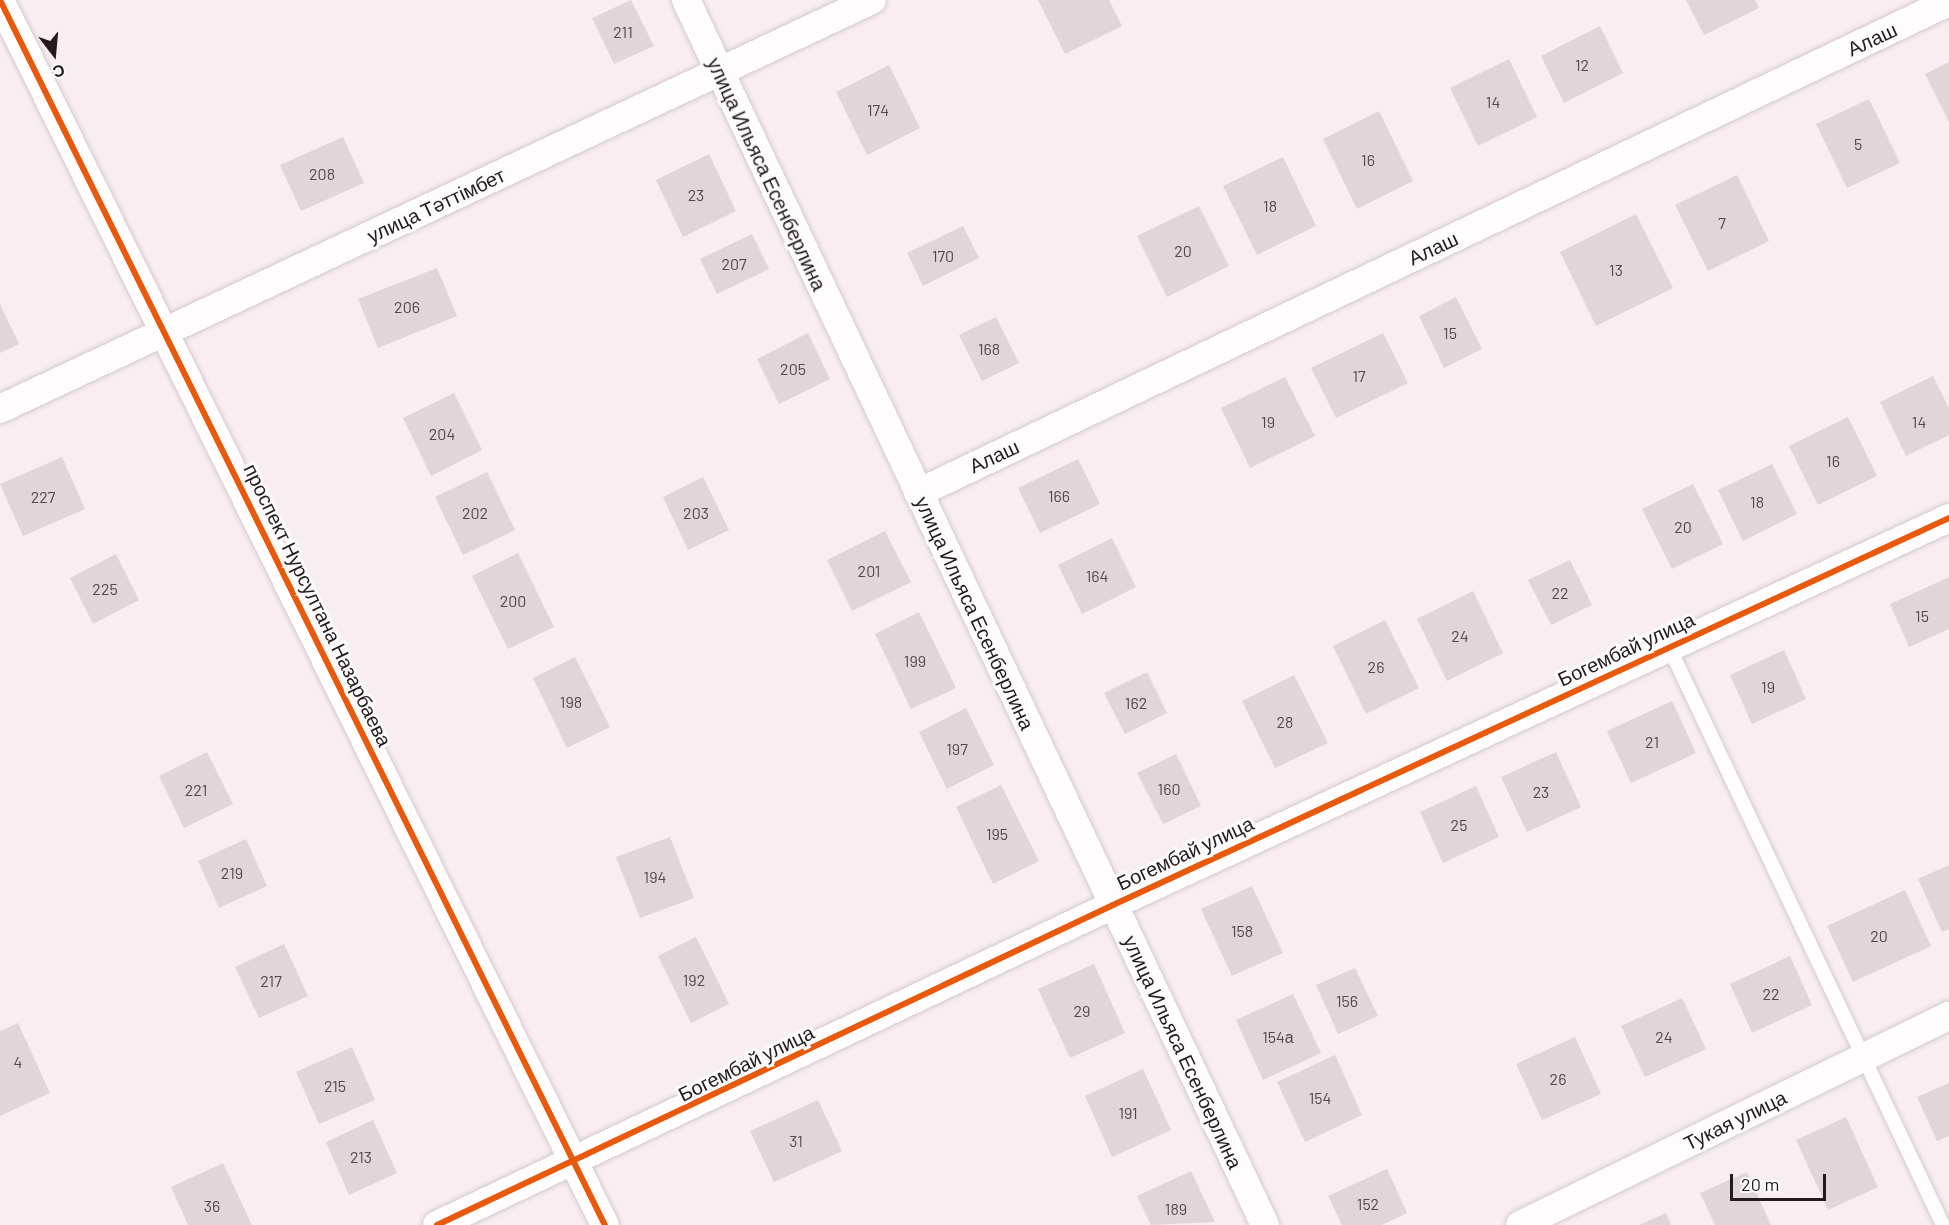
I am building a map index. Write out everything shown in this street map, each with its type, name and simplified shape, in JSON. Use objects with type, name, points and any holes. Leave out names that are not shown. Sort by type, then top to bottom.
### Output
[{"type":"street","name":"проспект Нурсултана Назарбаева","points":[[0,0],[576,1162],[605,1225]]},
{"type":"street","name":"улица Ильяса Есенберлина","points":[[686,0],[718,72],[1265,1225]]},
{"type":"street","name":"улица Тәттімбет","points":[[0,409],[872,0]]},
{"type":"street","name":"Алаш","points":[[918,493],[1949,3]]},
{"type":"street","name":"Богембай улица","points":[[437,1225],[576,1162],[1113,905],[1949,518]]},
{"type":"street","name":"Тукая улица","points":[[1520,1225],[1949,1016]]},
{"type":"lane","points":[[1670,647],[1866,1056],[1943,1225]]},
{"type":"building","points":[[631,0],[654,46],[614,64],[592,18]]},
{"type":"building","points":[[1038,0],[1109,0],[1122,26],[1065,54]]},
{"type":"building","points":[[1686,0],[1755,0],[1759,8],[1704,35]]},
{"type":"building","points":[[1600,26],[1623,73],[1564,103],[1541,56]]},
{"type":"building","points":[[1509,59],[1537,117],[1478,146],[1450,88]]},
{"type":"building","points":[[1949,62],[1949,122],[1925,74]]},
{"type":"building","points":[[889,65],[920,128],[867,155],[836,92]]},
{"type":"building","points":[[1869,99],[1900,163],[1847,188],[1816,124]]},
{"type":"building","points":[[1379,111],[1413,181],[1357,209],[1323,139]]},
{"type":"building","points":[[343,137],[364,183],[301,211],[280,165]]},
{"type":"building","points":[[709,154],[736,211],[683,237],[656,180]]},
{"type":"building","points":[[1283,157],[1316,226],[1257,255],[1223,186]]},
{"type":"building","points":[[1737,175],[1769,241],[1708,271],[1675,205]]},
{"type":"building","points":[[1199,206],[1229,266],[1167,297],[1137,236]]},
{"type":"building","points":[[1636,214],[1673,288],[1596,326],[1560,252]]},
{"type":"building","points":[[963,226],[979,258],[923,286],[907,253]]},
{"type":"building","points":[[752,234],[769,269],[717,294],[700,259]]},
{"type":"building","points":[[437,268],[457,316],[378,348],[358,299]]},
{"type":"building","points":[[1456,297],[1482,349],[1444,368],[1419,316]]},
{"type":"building","points":[[0,304],[19,344],[0,353]]},
{"type":"building","points":[[996,317],[1019,363],[982,381],[959,335]]},
{"type":"building","points":[[808,333],[830,379],[779,404],[757,359]]},
{"type":"building","points":[[1383,333],[1408,383],[1336,418],[1311,368]]},
{"type":"building","points":[[1933,376],[1949,408],[1949,435],[1906,456],[1880,402]]},
{"type":"building","points":[[1285,377],[1315,436],[1250,468],[1221,408]]},
{"type":"building","points":[[454,393],[482,450],[431,476],[403,418]]},
{"type":"building","points":[[1848,417],[1877,476],[1818,505],[1789,446]]},
{"type":"building","points":[[62,457],[85,509],[23,536],[0,484]]},
{"type":"building","points":[[1078,459],[1100,504],[1040,533],[1018,488]]},
{"type":"building","points":[[1772,464],[1797,514],[1743,541],[1718,490]]},
{"type":"building","points":[[487,472],[515,530],[463,555],[435,497]]},
{"type":"building","points":[[703,477],[729,530],[688,550],[663,497]]},
{"type":"building","points":[[1693,484],[1723,544],[1672,569],[1642,509]]},
{"type":"building","points":[[885,531],[911,582],[852,611],[827,560]]},
{"type":"building","points":[[1112,538],[1136,587],[1082,614],[1058,565]]},
{"type":"building","points":[[518,553],[554,627],[508,649],[472,576]]},
{"type":"building","points":[[116,554],[139,600],[93,624],[70,578]]},
{"type":"building","points":[[1570,560],[1592,605],[1551,625],[1528,580]]},
{"type":"building","points":[[1949,577],[1949,629],[1909,647],[1890,604]]},
{"type":"building","points":[[1473,591],[1503,653],[1447,681],[1417,619]]},
{"type":"building","points":[[919,612],[956,688],[911,709],[875,634]]},
{"type":"building","points":[[1385,620],[1419,688],[1366,714],[1333,646]]},
{"type":"building","points":[[1784,650],[1806,699],[1752,724],[1730,675]]},
{"type":"building","points":[[575,657],[610,727],[567,748],[533,678]]},
{"type":"building","points":[[1147,672],[1167,713],[1125,734],[1104,693]]},
{"type":"building","points":[[1294,675],[1328,743],[1275,768],[1242,701]]},
{"type":"building","points":[[1672,701],[1696,753],[1631,783],[1607,731]]},
{"type":"building","points":[[966,708],[994,765],[947,789],[919,732]]},
{"type":"building","points":[[207,752],[233,804],[184,828],[159,776]]},
{"type":"building","points":[[1556,752],[1581,807],[1527,832],[1501,777]]},
{"type":"building","points":[[1176,754],[1201,806],[1163,824],[1137,773]]},
{"type":"building","points":[[1001,785],[1039,861],[993,884],[956,807]]},
{"type":"building","points":[[1476,786],[1499,837],[1443,863],[1420,812]]},
{"type":"building","points":[[670,837],[694,898],[640,918],[616,857]]},
{"type":"building","points":[[246,839],[267,886],[219,908],[198,861]]},
{"type":"building","points":[[1949,865],[1949,929],[1942,932],[1918,879]]},
{"type":"building","points":[[1252,886],[1283,953],[1232,976],[1201,909]]},
{"type":"building","points":[[1905,890],[1931,946],[1853,982],[1827,926]]},
{"type":"building","points":[[696,937],[729,1004],[691,1023],[658,956]]},
{"type":"building","points":[[284,944],[308,996],[259,1018],[235,967]]},
{"type":"building","points":[[1790,956],[1812,1005],[1752,1033],[1730,984]]},
{"type":"building","points":[[1094,964],[1125,1033],[1070,1058],[1038,989]]},
{"type":"building","points":[[1355,968],[1378,1016],[1338,1034],[1316,985]]},
{"type":"building","points":[[1293,994],[1321,1053],[1263,1080],[1236,1020]]},
{"type":"building","points":[[1682,998],[1706,1049],[1645,1077],[1621,1026]]},
{"type":"building","points":[[18,1023],[50,1093],[0,1116],[0,1031]]},
{"type":"building","points":[[1575,1037],[1601,1094],[1542,1120],[1516,1064]]},
{"type":"building","points":[[352,1047],[375,1100],[319,1124],[296,1072]]},
{"type":"building","points":[[1335,1055],[1362,1115],[1305,1142],[1277,1082]]},
{"type":"building","points":[[1143,1069],[1171,1130],[1112,1157],[1085,1096]]},
{"type":"building","points":[[1949,1083],[1949,1136],[1937,1141],[1917,1097]]},
{"type":"building","points":[[818,1100],[842,1151],[774,1182],[750,1131]]},
{"type":"building","points":[[1846,1117],[1878,1187],[1828,1210],[1796,1140]]},
{"type":"building","points":[[373,1120],[397,1173],[349,1195],[326,1142]]},
{"type":"building","points":[[223,1163],[252,1225],[188,1225],[171,1187]]},
{"type":"building","points":[[1387,1169],[1407,1213],[1382,1225],[1342,1225],[1328,1196]]},
{"type":"building","points":[[1191,1171],[1215,1222],[1151,1225],[1137,1196]]},
{"type":"building","points":[[1747,1172],[1771,1225],[1715,1225],[1700,1193]]},
{"type":"building","points":[[1666,1213],[1671,1225],[1639,1225]]},
{"type":"cycle path","points":[[0,0],[605,1225]]},
{"type":"cycle path","points":[[437,1225],[1113,905],[1949,518]]}]
